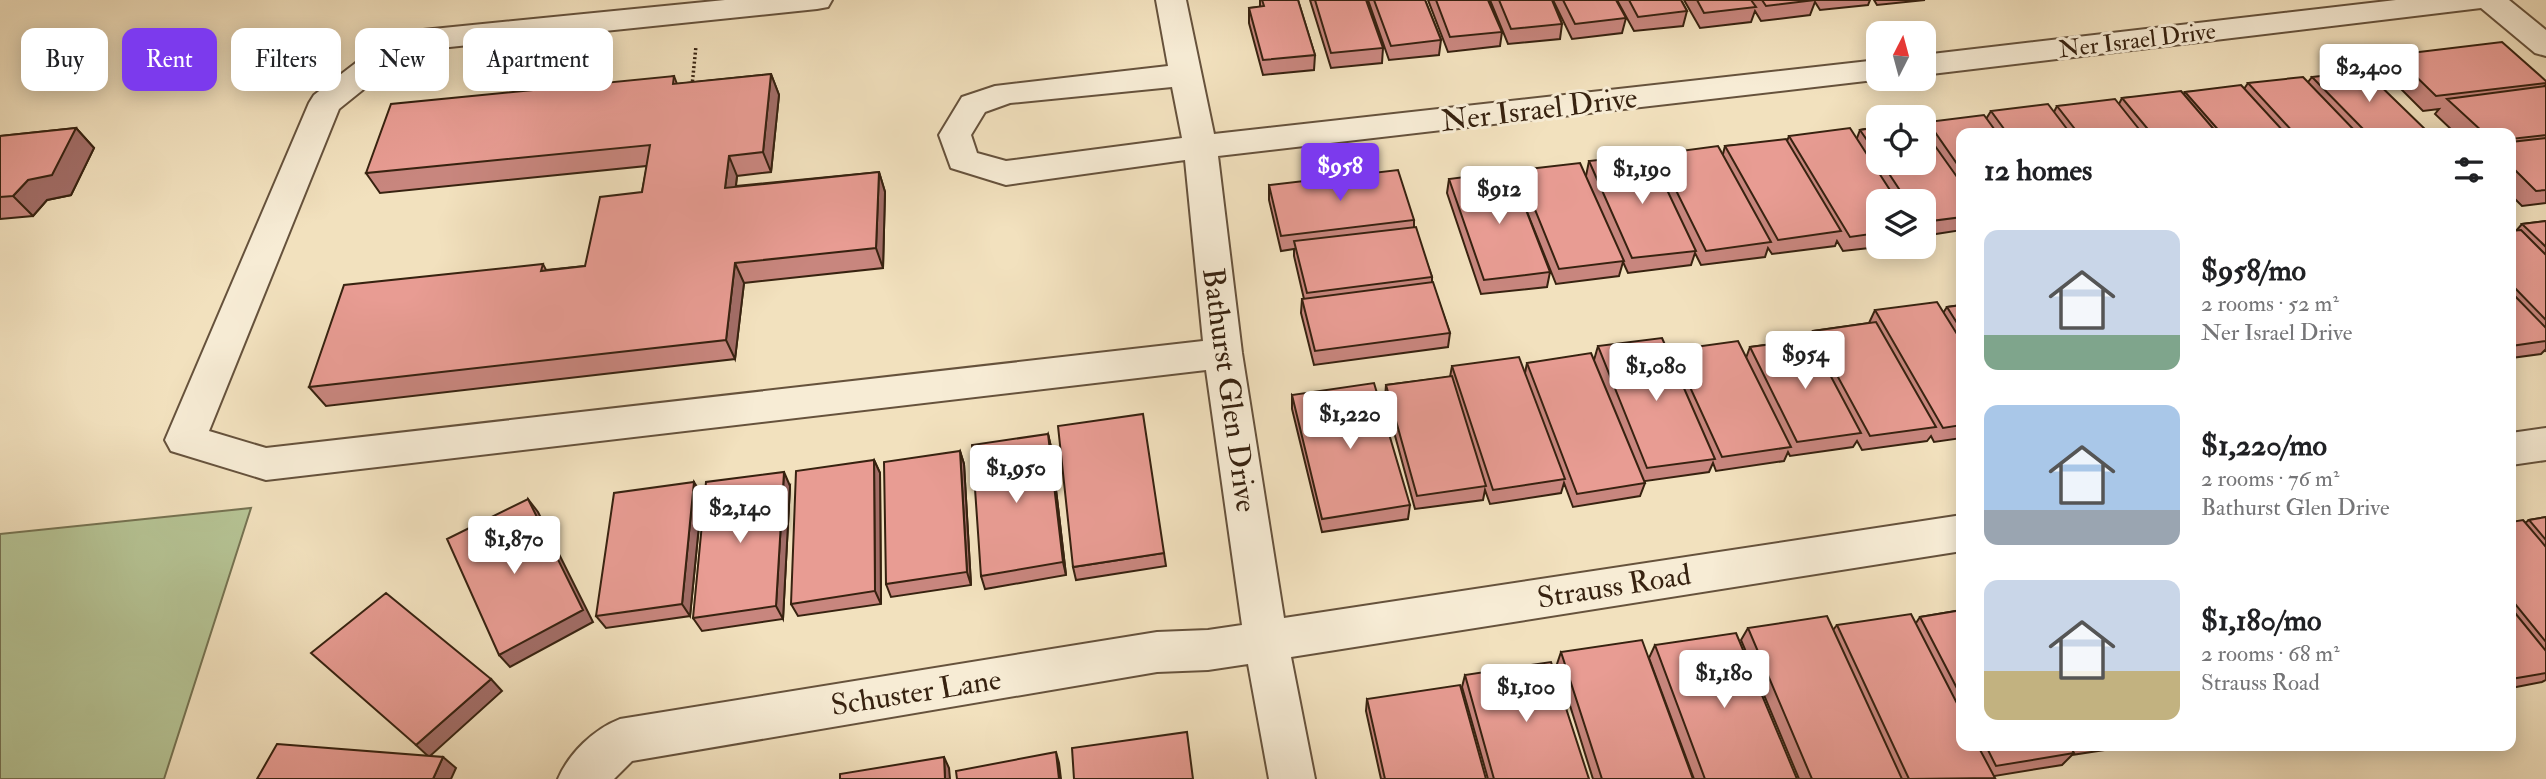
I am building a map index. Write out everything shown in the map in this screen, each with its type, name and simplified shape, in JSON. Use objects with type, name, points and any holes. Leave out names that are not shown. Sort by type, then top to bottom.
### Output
[{"type":"street","points":[[817,0],[403,42],[325,103],[185,440],[266,464],[1223,353]]},
{"type":"street","name":"Bathurst Glen Drive","points":[[1171,0],[1200,147],[1223,353],[1266,640],[1292,779]]},
{"type":"street","name":"Ner Israel Drive","points":[[1936,63],[2476,0]]},
{"type":"street","points":[[2490,0],[2546,46]]},
{"type":"street","name":"Ner Israel Drive","points":[[1185,75],[1006,93],[973,105],[955,135],[963,160],[1006,173],[1200,147],[1866,71]]},
{"type":"street","points":[[2516,448],[2546,444]]},
{"type":"street","name":"Strauss Road","points":[[1266,640],[1956,534]]},
{"type":"street","name":"Schuster Lane","points":[[581,779],[620,741],[1157,652],[1208,650],[1266,640]]},
{"type":"path","points":[[691,92],[698,34]]},
{"type":"green space","points":[[251,508],[164,779],[0,779],[0,534]]},
{"type":"building","points":[[1262,0],[1298,0],[1315,55],[1263,60],[1249,8],[1264,6]]},
{"type":"building","points":[[1315,0],[1366,0],[1383,48],[1331,53]]},
{"type":"building","points":[[1374,0],[1425,0],[1441,40],[1391,46]]},
{"type":"building","points":[[1436,0],[1488,0],[1502,32],[1450,37]]},
{"type":"building","points":[[1499,0],[1552,0],[1562,24],[1511,29]]},
{"type":"building","points":[[1563,0],[1616,0],[1626,18],[1575,24]]},
{"type":"building","points":[[1629,0],[1681,0],[1687,11],[1638,17]]},
{"type":"building","points":[[1697,0],[1751,0],[1756,7],[1704,13]]},
{"type":"building","points":[[1762,0],[1815,0],[1766,6]]},
{"type":"building","points":[[2502,42],[2546,83],[2436,96],[2394,55]]},
{"type":"building","points":[[2365,71],[2424,128],[2362,128],[2312,77]]},
{"type":"building","points":[[771,74],[763,152],[729,156],[725,188],[879,172],[876,248],[735,263],[726,340],[309,387],[344,285],[543,264],[541,271],[585,266],[600,197],[642,192],[650,145],[366,173],[391,104],[522,91],[613,91],[613,82],[674,76],[673,84]]},
{"type":"building","points":[[2303,77],[2352,128],[2289,128],[2248,83]]},
{"type":"building","points":[[2241,85],[2280,128],[2217,128],[2185,92]]},
{"type":"building","points":[[2546,86],[2546,135],[2516,138],[2516,128],[2479,128],[2447,99]]},
{"type":"building","points":[[2181,91],[2213,128],[2147,128],[2122,98]]},
{"type":"building","points":[[2115,99],[2138,128],[2074,128],[2057,106]]},
{"type":"building","points":[[2048,104],[2066,128],[2003,128],[1991,111]]},
{"type":"building","points":[[1984,115],[1993,128],[1956,128],[1956,162],[1936,134],[1936,121]]},
{"type":"building","points":[[76,128],[52,175],[28,180],[13,196],[0,197],[0,136]]},
{"type":"building","points":[[1850,128],[1866,153],[1866,175],[1880,175],[1889,189],[1866,189],[1866,235],[1850,237],[1789,136]]},
{"type":"building","points":[[2546,138],[2546,190],[2536,191],[2516,171],[2516,141]]},
{"type":"building","points":[[1786,139],[1841,231],[1778,240],[1725,146]]},
{"type":"building","points":[[1718,146],[1771,242],[1706,251],[1658,154]]},
{"type":"building","points":[[1936,147],[1956,176],[1956,218],[1936,220],[1936,189],[1899,189],[1890,175],[1936,175]]},
{"type":"building","points":[[1650,154],[1696,251],[1632,258],[1589,161]]},
{"type":"building","points":[[1580,163],[1624,261],[1559,269],[1519,170]]},
{"type":"building","points":[[1398,170],[1414,220],[1281,236],[1269,185]]},
{"type":"building","points":[[1511,171],[1550,272],[1484,280],[1449,179]]},
{"type":"building","points":[[2546,221],[2546,247],[2522,224]]},
{"type":"building","points":[[1416,227],[1432,277],[1307,293],[1294,241]]},
{"type":"building","points":[[2516,230],[2521,230],[2546,255],[2546,320],[2516,289]]},
{"type":"building","points":[[1433,282],[1450,333],[1315,351],[1302,299]]},
{"type":"building","points":[[2516,297],[2546,328],[2546,341],[2516,345]]},
{"type":"building","points":[[1937,302],[1956,332],[1956,426],[1943,428],[1875,310]]},
{"type":"building","points":[[1956,306],[1956,321],[1947,307]]},
{"type":"building","points":[[1876,322],[1936,427],[1870,436],[1813,331]]},
{"type":"building","points":[[1662,338],[1715,459],[1647,468],[1598,346]]},
{"type":"building","points":[[1811,339],[1861,433],[1797,442],[1750,347]]},
{"type":"building","points":[[1738,341],[1791,447],[1722,457],[1673,350]]},
{"type":"building","points":[[1591,353],[1645,483],[1577,494],[1527,363]]},
{"type":"building","points":[[1519,357],[1565,479],[1493,490],[1452,366]]},
{"type":"building","points":[[1452,376],[1486,486],[1417,496],[1386,385]]},
{"type":"building","points":[[1374,383],[1410,505],[1322,519],[1292,395]]},
{"type":"building","points":[[1143,414],[1164,553],[1073,567],[1058,426]]},
{"type":"building","points":[[1048,434],[1063,562],[981,576],[972,445]]},
{"type":"building","points":[[960,451],[967,572],[886,584],[884,462]]},
{"type":"building","points":[[874,460],[875,591],[791,604],[796,471]]},
{"type":"building","points":[[784,472],[776,606],[693,618],[706,482]]},
{"type":"building","points":[[694,482],[682,604],[596,616],[614,493]]},
{"type":"building","points":[[528,499],[583,610],[499,655],[447,539]]},
{"type":"building","points":[[2546,517],[2546,540],[2529,520]]},
{"type":"building","points":[[2523,520],[2546,547],[2546,642],[2516,605],[2516,521]]},
{"type":"building","points":[[386,593],[491,679],[416,745],[311,653]]},
{"type":"building","points":[[1956,611],[1956,686],[1920,617]]},
{"type":"building","points":[[1911,614],[1956,701],[1956,751],[1981,751],[1995,778],[1909,779],[1837,625]]},
{"type":"building","points":[[2516,614],[2546,651],[2546,673],[2516,678]]},
{"type":"building","points":[[1827,616],[1902,779],[1812,779],[1748,628]]},
{"type":"building","points":[[1736,633],[1797,779],[1705,779],[1655,645]]},
{"type":"building","points":[[1642,640],[1693,779],[1602,779],[1561,652]]},
{"type":"building","points":[[1551,662],[1589,779],[1494,779],[1465,675]]},
{"type":"building","points":[[1460,685],[1486,779],[1385,779],[1367,699]]},
{"type":"building","points":[[1187,732],[1193,779],[1074,779],[1072,748]]},
{"type":"building","points":[[277,744],[443,757],[433,779],[257,779]]},
{"type":"building","points":[[1988,751],[2074,753],[1996,766]]},
{"type":"building","points":[[1056,752],[1059,779],[957,779],[956,771]]},
{"type":"building","points":[[944,757],[945,779],[840,779],[840,774]]}]
